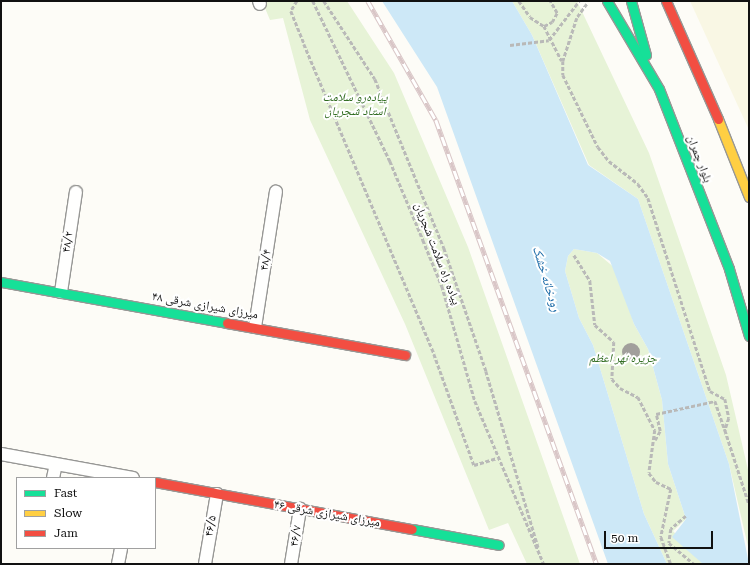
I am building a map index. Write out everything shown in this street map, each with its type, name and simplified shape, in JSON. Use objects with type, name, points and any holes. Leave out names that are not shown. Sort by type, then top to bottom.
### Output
[{"type":"street","name":"بلوار چمران","points":[[607,1],[653,79],[726,261],[749,336]]},
{"type":"street","points":[[631,1],[653,79]]},
{"type":"street","points":[[666,1],[700,71],[749,197]]},
{"type":"street","name":"۴۸/۲","points":[[60,292],[76,192]]},
{"type":"street","name":"۴۸/۴","points":[[255,328],[276,192]]},
{"type":"street","name":"۴۸ میرزای شیرازی شرقی","points":[[1,282],[405,355]]},
{"type":"street","points":[[1,454],[128,477]]},
{"type":"street","points":[[54,477],[56,464]]},
{"type":"street","name":"۴۶ میرزای شیرازی شرقی","points":[[156,482],[499,546]]},
{"type":"street","name":"۴۶/۵","points":[[205,562],[217,494]]},
{"type":"street","name":"۴۶/۷","points":[[291,564],[300,509]]},
{"type":"street","points":[[118,564],[121,549]]},
{"type":"path","points":[[296,1],[291,11],[434,354],[474,465],[497,458]]},
{"type":"path","name":"پیاده راه سلامت شجریان","points":[[313,1],[390,161],[439,280],[476,401],[497,458],[544,564]]},
{"type":"path","points":[[324,1],[375,79],[444,248],[486,371],[541,557]]},
{"type":"path","points":[[519,1],[530,17],[544,26],[549,40],[563,61]]},
{"type":"path","points":[[544,26],[552,22],[557,13],[550,1]]},
{"type":"path","points":[[510,45],[549,40],[579,1]]},
{"type":"path","points":[[587,4],[577,18],[563,61],[563,75],[598,147],[609,161],[638,184],[648,198],[710,391],[725,399],[729,418],[725,430]]},
{"type":"path","points":[[574,255],[590,281],[595,325],[614,342],[612,379],[645,406],[655,440]]},
{"type":"path","points":[[671,564],[661,537],[671,489],[656,482],[649,472],[655,440],[660,431],[656,414],[715,401],[749,504]]},
{"type":"path","points":[[686,516],[671,529],[669,543],[694,564]]},
{"type":"shaded area","points":[[690,1],[749,1],[749,130]]},
{"type":"green space","name":"پیاده‌رو سلامت استاد شجریان","points":[[262,1],[347,1],[394,73],[468,247],[580,564],[527,564],[508,523],[489,530],[405,324],[310,120],[283,18],[270,20]]},
{"type":"green space","points":[[512,1],[577,1],[649,153],[726,375],[749,474],[749,551],[729,464],[638,199],[589,165],[532,35]]},
{"type":"green space","name":"جزیره نهر اعظم","points":[[574,249],[597,253],[616,269],[634,324],[648,349],[662,400],[668,464],[686,519],[673,531],[703,564],[667,564],[644,514],[593,345],[579,318],[565,271],[568,256]]},
{"type":"water","name":"رودخانه خشک","points":[[382,1],[512,1],[532,35],[588,165],[638,199],[729,464],[749,564],[703,564],[672,537],[686,519],[668,464],[662,400],[648,349],[634,324],[610,261],[597,253],[574,249],[568,256],[565,271],[579,318],[593,345],[644,514],[667,564],[608,564],[437,87]]},
{"type":"building","points":[[631,343],[637,346],[640,352],[637,358],[631,361],[625,358],[622,352],[625,346]]},
{"type":"railway","points":[[368,1],[436,120],[597,564]]},
{"type":"traffic: fast","points":[[607,1],[659,89],[729,269],[749,336]]},
{"type":"traffic: fast","points":[[631,1],[646,55]]},
{"type":"traffic: fast","points":[[1,282],[227,323]]},
{"type":"traffic: fast","points":[[412,529],[499,545]]},
{"type":"traffic: slow","points":[[718,119],[749,197]]},
{"type":"traffic: jam","points":[[666,1],[718,119]]},
{"type":"traffic: jam","points":[[227,323],[405,355]]},
{"type":"traffic: jam","points":[[156,482],[412,529]]}]
